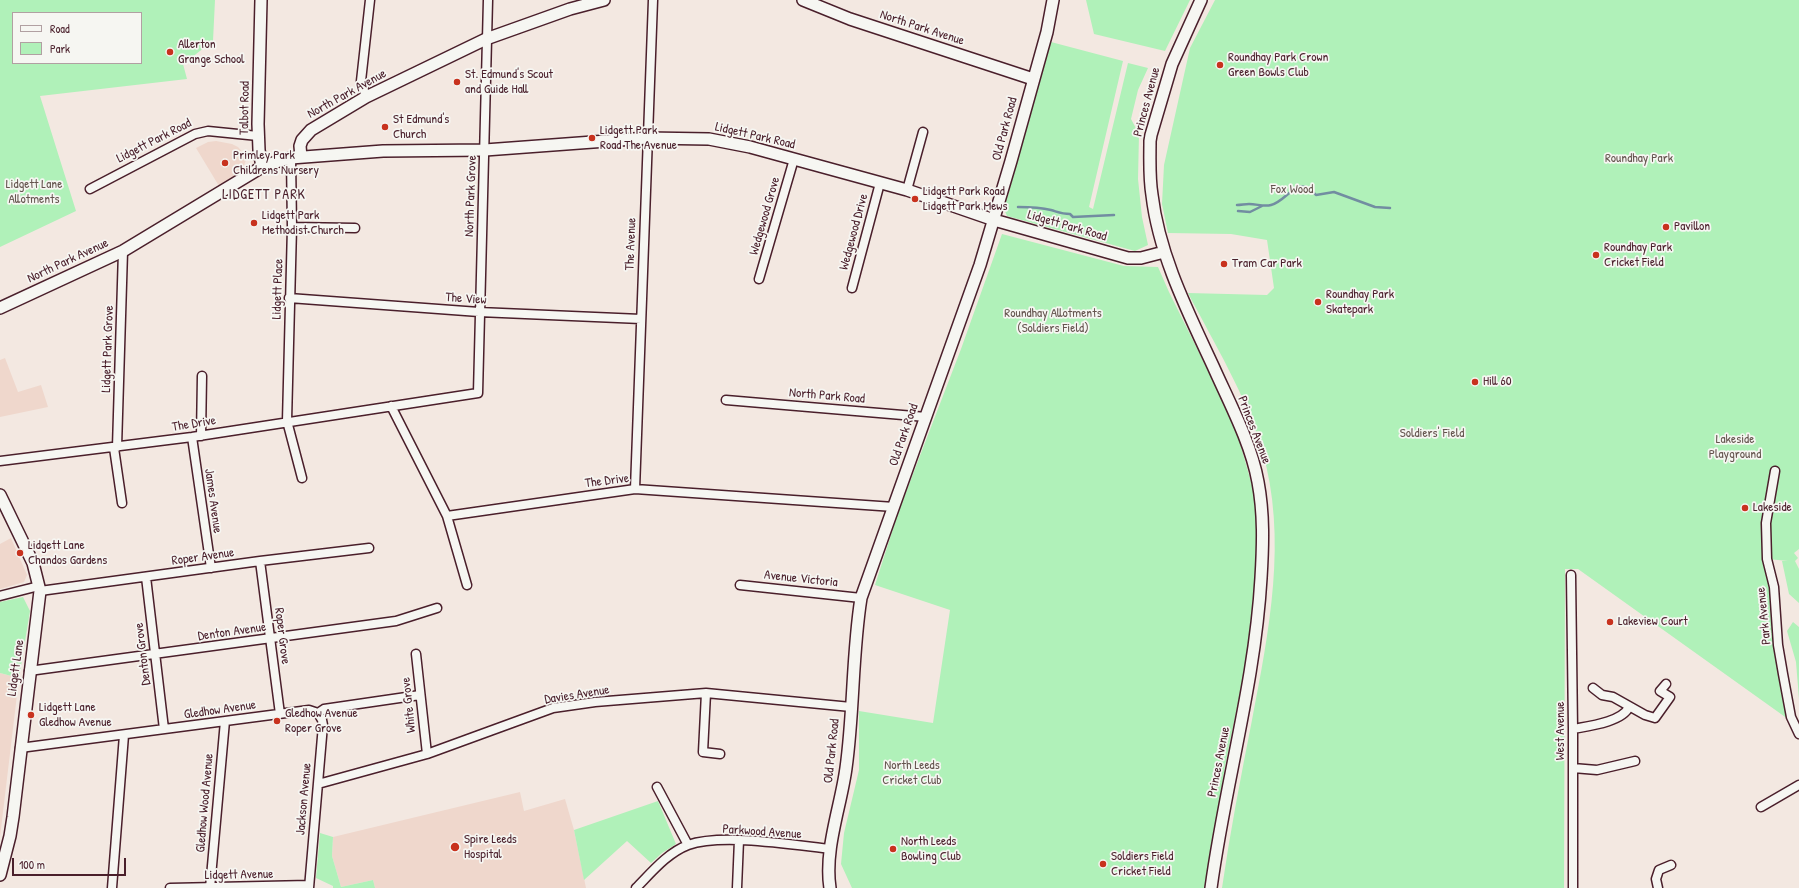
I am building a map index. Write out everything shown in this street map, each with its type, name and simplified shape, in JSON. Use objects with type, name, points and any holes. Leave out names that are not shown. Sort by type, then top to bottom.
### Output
[{"type":"street","name":"Talbot Road","points":[[261,0],[258,136],[259,154],[262,167]]},
{"type":"street","points":[[366,97],[361,81],[370,0]]},
{"type":"street","name":"North Park Grove","points":[[478,393],[488,0]]},
{"type":"street","name":"North Park Avenue","points":[[0,308],[122,251],[262,167],[279,161],[296,158],[302,140],[311,130],[366,97],[486,39],[604,0]]},
{"type":"street","name":"The Avenue","points":[[635,489],[653,0]]},
{"type":"street","name":"North Park Avenue","points":[[802,0],[857,21],[1033,79]]},
{"type":"street","name":"Old Park Road","points":[[830,888],[828,876],[831,849],[846,769],[854,649],[861,598],[980,265],[1047,32],[1053,0]]},
{"type":"street","name":"Princes Avenue","points":[[1201,0],[1172,64],[1150,141],[1152,195],[1164,252],[1182,298],[1242,430],[1258,480],[1264,531],[1260,600],[1254,654],[1232,775],[1218,838],[1211,888]]},
{"type":"street","name":"Lidgett Park Road","points":[[90,189],[195,134],[208,131],[258,136]]},
{"type":"street","points":[[907,190],[923,132]]},
{"type":"street","name":"Lidgett Park Road","points":[[296,158],[383,151],[485,150],[647,138],[710,139],[728,142],[794,159],[907,190],[994,220],[1128,258],[1141,258],[1164,252]]},
{"type":"street","name":"Lidgett Place","points":[[296,158],[289,298],[287,421],[302,478]]},
{"type":"street","name":"Wedgewood Grove","points":[[759,279],[794,159]]},
{"type":"street","name":"Wedgewood Drive","points":[[852,288],[880,183]]},
{"type":"street","points":[[292,227],[355,228]]},
{"type":"street","name":"Lidgett Park Grove","points":[[122,251],[115,447],[122,502]]},
{"type":"street","name":"The View","points":[[289,298],[479,312],[641,319]]},
{"type":"street","name":"James Avenue","points":[[202,376],[196,436],[211,568]]},
{"type":"street","name":"The Drive","points":[[0,461],[196,436],[478,393]]},
{"type":"street","name":"North Park Road","points":[[726,400],[926,417]]},
{"type":"street","points":[[391,406],[447,516],[467,585]]},
{"type":"street","name":"Park Avenue","points":[[1775,471],[1775,479],[1769,502],[1766,525],[1767,559],[1774,587],[1778,645],[1790,717],[1799,734]]},
{"type":"street","name":"The Drive","points":[[447,516],[635,489],[894,508]]},
{"type":"street","name":"Lidgett Lane","points":[[0,495],[33,563],[39,589],[40,602],[20,748],[10,836],[0,876]]},
{"type":"street","name":"Roper Avenue","points":[[0,596],[39,589],[146,577],[369,548]]},
{"type":"street","name":"Roper Grove","points":[[260,561],[280,714]]},
{"type":"street","name":"West Avenue","points":[[1571,575],[1573,888]]},
{"type":"street","name":"Denton Grove","points":[[146,577],[164,729]]},
{"type":"street","name":"Avenue Victoria","points":[[740,585],[861,598]]},
{"type":"street","name":"Denton Avenue","points":[[30,671],[396,621],[437,608]]},
{"type":"street","name":"White Grove","points":[[416,654],[426,754]]},
{"type":"street","points":[[1593,688],[1602,695],[1613,697],[1644,715],[1655,718],[1670,697],[1660,691],[1666,684]]},
{"type":"street","points":[[706,693],[703,752],[720,754]]},
{"type":"street","name":"Davies Avenue","points":[[318,784],[426,754],[553,708],[595,702],[706,693],[851,707]]},
{"type":"street","name":"Gledhow Avenue","points":[[20,748],[309,710],[318,713],[324,709],[420,695]]},
{"type":"street","points":[[1573,729],[1601,724],[1626,712],[1629,707]]},
{"type":"street","name":"Jackson Avenue","points":[[309,887],[323,725],[318,713]]},
{"type":"street","name":"Gledhow Wood Avenue","points":[[210,888],[225,721]]},
{"type":"street","points":[[112,888],[124,735]]},
{"type":"street","points":[[1573,768],[1597,770],[1635,761]]},
{"type":"street","points":[[1761,807],[1799,785]]},
{"type":"street","points":[[657,787],[688,845]]},
{"type":"street","points":[[737,888],[739,840]]},
{"type":"street","name":"Parkwood Avenue","points":[[636,888],[669,856],[688,845],[712,841],[739,840],[831,849]]},
{"type":"street","points":[[1658,888],[1656,879],[1659,870],[1671,865]]},
{"type":"street","name":"Lidgett Avenue","points":[[170,888],[309,887]]},
{"type":"shaded area","name":"Primley Park Childrens Nursery","points":[[216,141],[232,144],[238,147],[245,155],[246,160],[242,171],[219,186],[196,148],[208,142]]},
{"type":"shaded area","points":[[5,358],[18,392],[41,385],[48,407],[0,417],[0,360]]},
{"type":"shaded area","points":[[11,538],[27,575],[24,582],[0,589],[0,544]]},
{"type":"shaded area","points":[[0,673],[19,678],[0,837]]},
{"type":"shaded area","name":"Spire Leeds Hospital","points":[[520,792],[524,811],[565,799],[574,830],[586,888],[375,888],[373,880],[341,887],[332,856],[333,837]]},
{"type":"green space","name":"Lidgett Lane Allotments","points":[[0,0],[215,0],[213,41],[183,64],[187,79],[40,96],[76,211],[0,247]]},
{"type":"green space","points":[[1086,0],[1190,0],[1165,51],[1094,34]]},
{"type":"green space","points":[[1215,0],[1799,0],[1799,549],[1794,553],[1798,558],[1795,561],[1799,569],[1799,603],[1789,594],[1782,561],[1788,561],[1768,559],[1787,673],[1788,719],[1578,569],[1565,569],[1564,888],[1222,888],[1269,619],[1275,551],[1274,517],[1270,483],[1262,450],[1247,409],[1229,370],[1188,293],[1267,295],[1274,288],[1267,240],[1231,234],[1168,233],[1162,204],[1164,165],[1190,48]]},
{"type":"green space","points":[[1051,42],[1123,61],[1089,207],[1093,209],[1128,63],[1148,68],[1138,90],[1131,119],[1139,134],[1138,179],[1142,217],[1148,245],[1135,251],[1007,216],[1004,209]]},
{"type":"green space","points":[[1002,234],[1124,266],[1158,267],[1229,413],[1238,436],[1253,489],[1256,515],[1257,570],[1255,603],[1248,654],[1225,766],[1206,888],[852,888],[841,864],[844,833],[859,770],[859,711],[933,723],[950,610],[875,585],[898,513],[961,349]]},
{"type":"green space","points":[[23,597],[30,611],[19,678],[0,673],[0,602]]},
{"type":"green space","points":[[1793,622],[1799,627],[1799,699],[1796,662],[1787,631]]},
{"type":"green space","points":[[658,801],[676,844],[662,853],[651,863],[627,841],[584,880],[574,830]]},
{"type":"green space","points":[[320,833],[333,837],[332,856],[341,887],[373,880],[375,888],[333,888],[333,886],[316,878]]},
{"type":"waterway","points":[[1237,205],[1271,205],[1298,187],[1303,187],[1309,189],[1316,195],[1334,192],[1375,207],[1390,208]]},
{"type":"waterway","points":[[1238,211],[1250,212],[1262,206]]},
{"type":"waterway","points":[[1018,207],[1048,209],[1070,214],[1073,217],[1114,215]]},
{"type":"place","name":"Allerton Grange School","points":[[170,52]]},
{"type":"place","name":"Roundhay Park Crown Green Bowls Club","points":[[1220,65]]},
{"type":"place","name":"St. Edmund's Scout and Guide Hall","points":[[457,82]]},
{"type":"place","name":"St Edmund's Church","points":[[385,127]]},
{"type":"place","name":"Lidgett Park Road The Avenue","points":[[592,138]]},
{"type":"place","name":"Primley Park Childrens Nursery","points":[[225,163]]},
{"type":"place","name":"Lidgett Park Road Lidgett Park Mews","points":[[915,199]]},
{"type":"place","name":"Lidgett Park Methodist Church","points":[[254,223]]},
{"type":"place","name":"Pavillon","points":[[1666,227]]},
{"type":"place","name":"Roundhay Park Cricket Field","points":[[1596,255]]},
{"type":"place","name":"Tram Car Park","points":[[1224,264]]},
{"type":"place","name":"Roundhay Park Skatepark","points":[[1318,302]]},
{"type":"place","name":"Hill 60","points":[[1475,382]]},
{"type":"place","name":"Lakeside","points":[[1745,508]]},
{"type":"place","name":"Lidgett Lane Chandos Gardens","points":[[20,553]]},
{"type":"place","name":"Lakeview Court","points":[[1610,622]]},
{"type":"place","name":"Lidgett Lane Gledhow Avenue","points":[[31,715]]},
{"type":"place","name":"Gledhow Avenue Roper Grove","points":[[277,721]]},
{"type":"place","name":"Spire Leeds Hospital","points":[[455,847]]},
{"type":"place","name":"North Leeds Bowling Club","points":[[893,849]]},
{"type":"place","name":"Soldiers Field Cricket Field","points":[[1103,864]]},
{"type":"district","name":"LIDGETT PARK","points":[[264,195]]},
{"type":"park label","name":"Roundhay Park","points":[[1639,159]]},
{"type":"park label","name":"Fox Wood","points":[[1292,190]]},
{"type":"park label","name":"Roundhay Allotments (Soldiers Field)","points":[[1053,322]]},
{"type":"park label","name":"Soldiers' Field","points":[[1432,434]]},
{"type":"park label","name":"Lakeside Playground","points":[[1735,448]]},
{"type":"park label","name":"North Leeds Cricket Club","points":[[912,774]]}]
